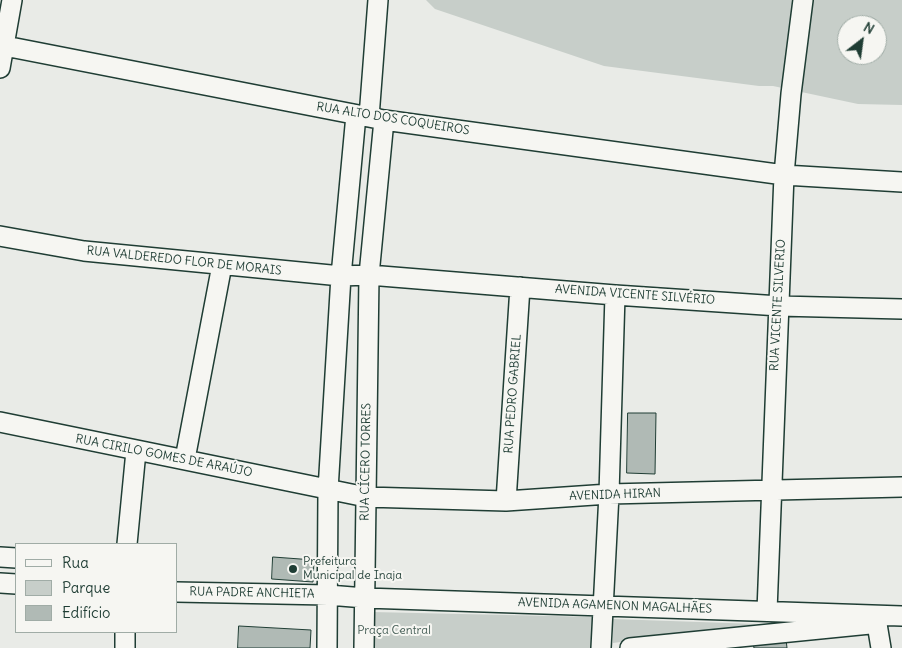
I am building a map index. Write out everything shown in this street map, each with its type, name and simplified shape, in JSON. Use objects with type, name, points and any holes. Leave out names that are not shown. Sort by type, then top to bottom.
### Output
[{"type":"street","points":[[0,68],[2,46],[12,0]]},
{"type":"street","points":[[327,648],[328,490],[341,276],[369,117],[378,0]]},
{"type":"street","name":"RUA VICENTE SILVERIO","points":[[767,611],[784,175],[791,94],[803,0]]},
{"type":"street","name":"RUA ALTO DOS COQUEIROS","points":[[2,46],[369,117],[784,175],[902,182]]},
{"type":"street","name":"RUA CÍCERO TORRES","points":[[364,648],[369,117]]},
{"type":"street","name":"RUA VALDEREDO FLOR DE MORAIS","points":[[0,236],[84,251],[341,276],[369,275]]},
{"type":"street","points":[[185,459],[222,265]]},
{"type":"street","name":"AVENIDA VICENTE SILVÉRIO","points":[[369,275],[779,306],[902,309]]},
{"type":"street","name":"RUA PEDRO GABRIEL","points":[[506,501],[520,286]]},
{"type":"street","points":[[602,648],[609,494],[614,295]]},
{"type":"street","name":"RUA CIRILO GOMES DE ARAÚJO","points":[[0,422],[328,490]]},
{"type":"street","points":[[127,543],[136,451]]},
{"type":"street","name":"AVENIDA HIRAN","points":[[328,490],[366,497],[506,501],[609,494],[902,487]]},
{"type":"street","points":[[0,557],[15,558]]},
{"type":"street","points":[[0,583],[15,584]]},
{"type":"street","name":"RUA PADRE ANCHIETA","points":[[178,592],[328,595]]},
{"type":"street","name":"AVENIDA AGAMENON MAGALHÃES","points":[[328,595],[365,598],[902,616]]},
{"type":"street","points":[[630,648],[902,620]]},
{"type":"street","points":[[877,624],[881,648]]},
{"type":"street","points":[[125,633],[125,648]]},
{"type":"green space","points":[[426,0],[902,0],[902,105],[858,104],[773,86],[759,86],[604,66],[435,9]]},
{"type":"green space","name":"Praça Central","points":[[372,612],[596,617],[595,648],[372,648]]},
{"type":"green space","points":[[613,619],[757,624],[613,643]]},
{"type":"building","points":[[628,413],[656,413],[655,474],[627,473]]},
{"type":"building","name":"Prefeitura Municipal de Inaja","points":[[273,557],[314,560],[313,582],[272,579]]},
{"type":"building","points":[[239,626],[311,630],[310,648],[238,648]]},
{"type":"building","points":[[786,639],[787,648],[754,648],[753,643]]},
{"type":"place","name":"Prefeitura Municipal de Inaja","points":[[293,569]]}]
